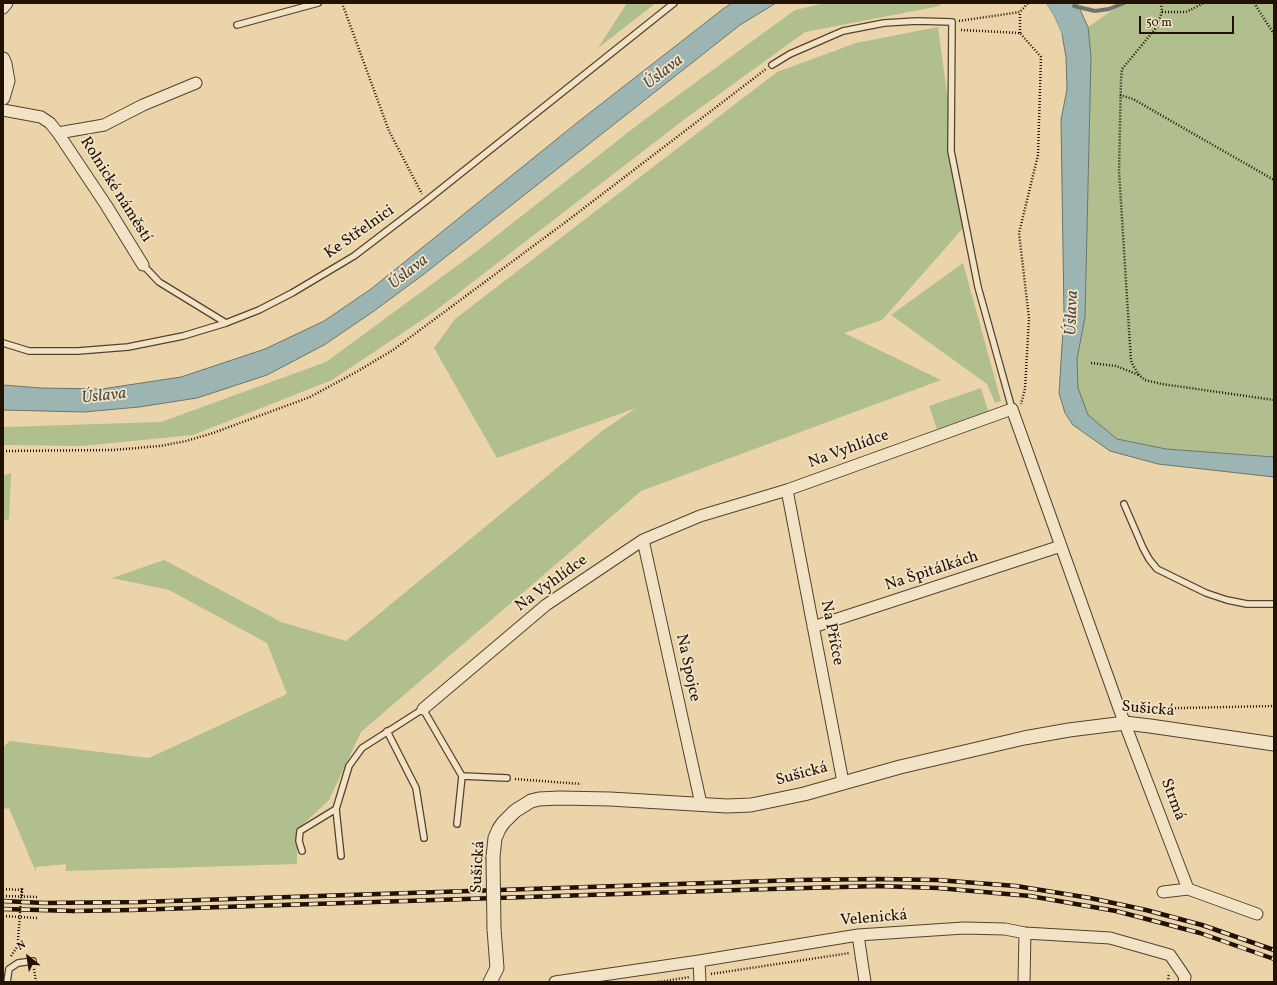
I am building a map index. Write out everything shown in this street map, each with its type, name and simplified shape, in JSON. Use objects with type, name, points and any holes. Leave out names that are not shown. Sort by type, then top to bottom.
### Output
[{"type":"street","points":[[3,8],[7,3]]},
{"type":"street","points":[[3,59],[8,81],[3,98]]},
{"type":"street","name":"Rolnické náměstí","points":[[58,133],[104,125],[143,105],[196,83]]},
{"type":"street","name":"Rolnické náměstí","points":[[3,110],[41,117],[50,123],[106,205],[142,265]]},
{"type":"street","points":[[1014,413],[1125,723]]},
{"type":"street","name":"Na Vyhlídce","points":[[423,709],[546,605],[643,540],[700,516],[787,490],[1014,413]]},
{"type":"street","name":"Na Příčce","points":[[787,490],[843,782]]},
{"type":"street","name":"Na Spojce","points":[[643,540],[701,804]]},
{"type":"street","name":"Na Špitálkách","points":[[813,627],[1061,546]]},
{"type":"street","name":"Sušická","points":[[491,982],[497,968],[494,929],[493,857],[495,838],[499,829],[515,811],[535,800],[567,798],[727,806],[751,805],[804,794],[843,782],[1024,738],[1069,730],[1125,723],[1274,744]]},
{"type":"street","name":"Strmá","points":[[1125,723],[1188,889]]},
{"type":"street","points":[[1163,892],[1188,889],[1257,914]]},
{"type":"street","name":"Velenická","points":[[555,982],[699,961],[858,935],[964,928],[1005,929],[1025,933],[1110,938],[1170,955],[1185,979]]},
{"type":"street","points":[[1024,982],[1025,933]]},
{"type":"street","points":[[858,935],[865,982]]},
{"type":"street","points":[[699,961],[700,979]]},
{"type":"lane","points":[[237,25],[318,3]]},
{"type":"lane","name":"Ke Střelnici","points":[[3,343],[29,351],[78,351],[128,347],[183,336],[226,323],[259,310],[292,293],[354,256],[426,201],[674,3]]},
{"type":"lane","points":[[772,65],[790,54],[843,31],[884,23],[917,21],[952,22],[951,151],[978,287],[1014,413]]},
{"type":"lane","points":[[142,265],[159,282],[226,323]]},
{"type":"lane","points":[[1124,504],[1142,548],[1149,560],[1157,568],[1206,593],[1228,600],[1247,604],[1274,604]]},
{"type":"lane","points":[[341,856],[336,809],[349,766],[362,748],[423,709],[462,776],[458,824]]},
{"type":"lane","points":[[387,731],[416,788],[424,838]]},
{"type":"lane","points":[[462,776],[507,778]]},
{"type":"lane","points":[[302,851],[299,841],[300,831],[336,809]]},
{"type":"lane","points":[[7,982],[9,969],[18,963],[33,961]]},
{"type":"path","points":[[342,3],[389,131],[426,201]]},
{"type":"path","points":[[952,22],[1020,12],[1028,3]]},
{"type":"path","points":[[1161,3],[1162,12],[1156,28],[1122,69],[1120,95],[1119,171],[1131,361],[1134,368],[1145,380],[1162,384],[1274,400]]},
{"type":"path","points":[[1162,12],[1186,12],[1204,3]]},
{"type":"path","points":[[1254,3],[1274,34]]},
{"type":"path","points":[[1014,413],[1025,389],[1029,318],[1019,233],[1038,155],[1040,57],[1020,33],[1020,12]]},
{"type":"path","points":[[952,30],[1020,33]]},
{"type":"path","points":[[3,451],[38,449],[113,450],[160,446],[186,441],[213,433],[310,397],[358,372],[399,345],[772,65]]},
{"type":"path","points":[[1120,95],[1133,99],[1274,180]]},
{"type":"path","points":[[1091,363],[1116,366],[1140,375]]},
{"type":"path","points":[[1120,711],[1274,706]]},
{"type":"path","points":[[3,889],[22,889]]},
{"type":"path","points":[[22,889],[22,896]]},
{"type":"path","points":[[8,959],[17,947],[22,889]]},
{"type":"path","points":[[3,896],[38,897]]},
{"type":"path","points":[[3,916],[37,918]]},
{"type":"path","points":[[658,982],[700,979],[861,952]]},
{"type":"path","points":[[33,961],[36,982]]},
{"type":"green space","points":[[627,3],[656,3],[598,48]]},
{"type":"green space","points":[[826,3],[940,3],[940,6],[805,32],[685,119],[431,314],[332,380],[193,435],[82,446],[3,445],[3,427],[161,422],[326,362],[477,251],[640,123],[795,10]]},
{"type":"green space","points":[[1123,3],[1274,3],[1274,457],[1166,449],[1117,439],[1088,415],[1078,388],[1077,359],[1085,317],[1091,56],[1088,27]]},
{"type":"green space","points":[[938,27],[965,226],[882,320],[844,333],[941,380],[641,491],[361,732],[329,800],[297,830],[297,864],[66,871],[66,864],[36,867],[36,872],[9,808],[3,809],[3,747],[10,741],[149,758],[287,694],[267,643],[169,590],[112,578],[164,560],[281,622],[346,641],[602,431],[636,408],[497,458],[434,348],[455,319],[777,72],[856,43]]},
{"type":"green space","points":[[963,263],[1001,401],[995,403],[987,384],[891,315]]},
{"type":"green space","points":[[981,388],[988,411],[937,429],[929,406]]},
{"type":"green space","points":[[11,473],[9,519],[3,521],[3,476]]},
{"type":"water","name":"Úslava","points":[[732,3],[776,3],[740,25],[424,274],[374,311],[324,345],[267,375],[197,398],[139,407],[84,412],[3,410],[3,385],[41,388],[102,389],[181,377],[265,349],[324,321],[371,289],[578,122]]},
{"type":"water","name":"Úslava","points":[[1046,3],[1077,3],[1088,27],[1091,56],[1085,317],[1077,359],[1078,388],[1088,415],[1117,439],[1166,449],[1274,457],[1274,477],[1158,464],[1110,451],[1073,425],[1065,413],[1059,393],[1064,314],[1061,120],[1067,89],[1066,57],[1062,34]]},
{"type":"pier","points":[[1044,3],[1046,3],[1054,16],[1062,34],[1060,35]]},
{"type":"waterway","points":[[1074,6],[1095,11],[1109,9],[1124,3]]},
{"type":"railway","points":[[3,901],[44,903],[140,902],[798,880],[937,880],[1016,886],[1090,898],[1146,910],[1202,925],[1274,950]]},
{"type":"railway","points":[[3,909],[74,911],[131,910],[878,886],[938,888],[1030,896],[1116,911],[1200,933],[1274,959]]}]
